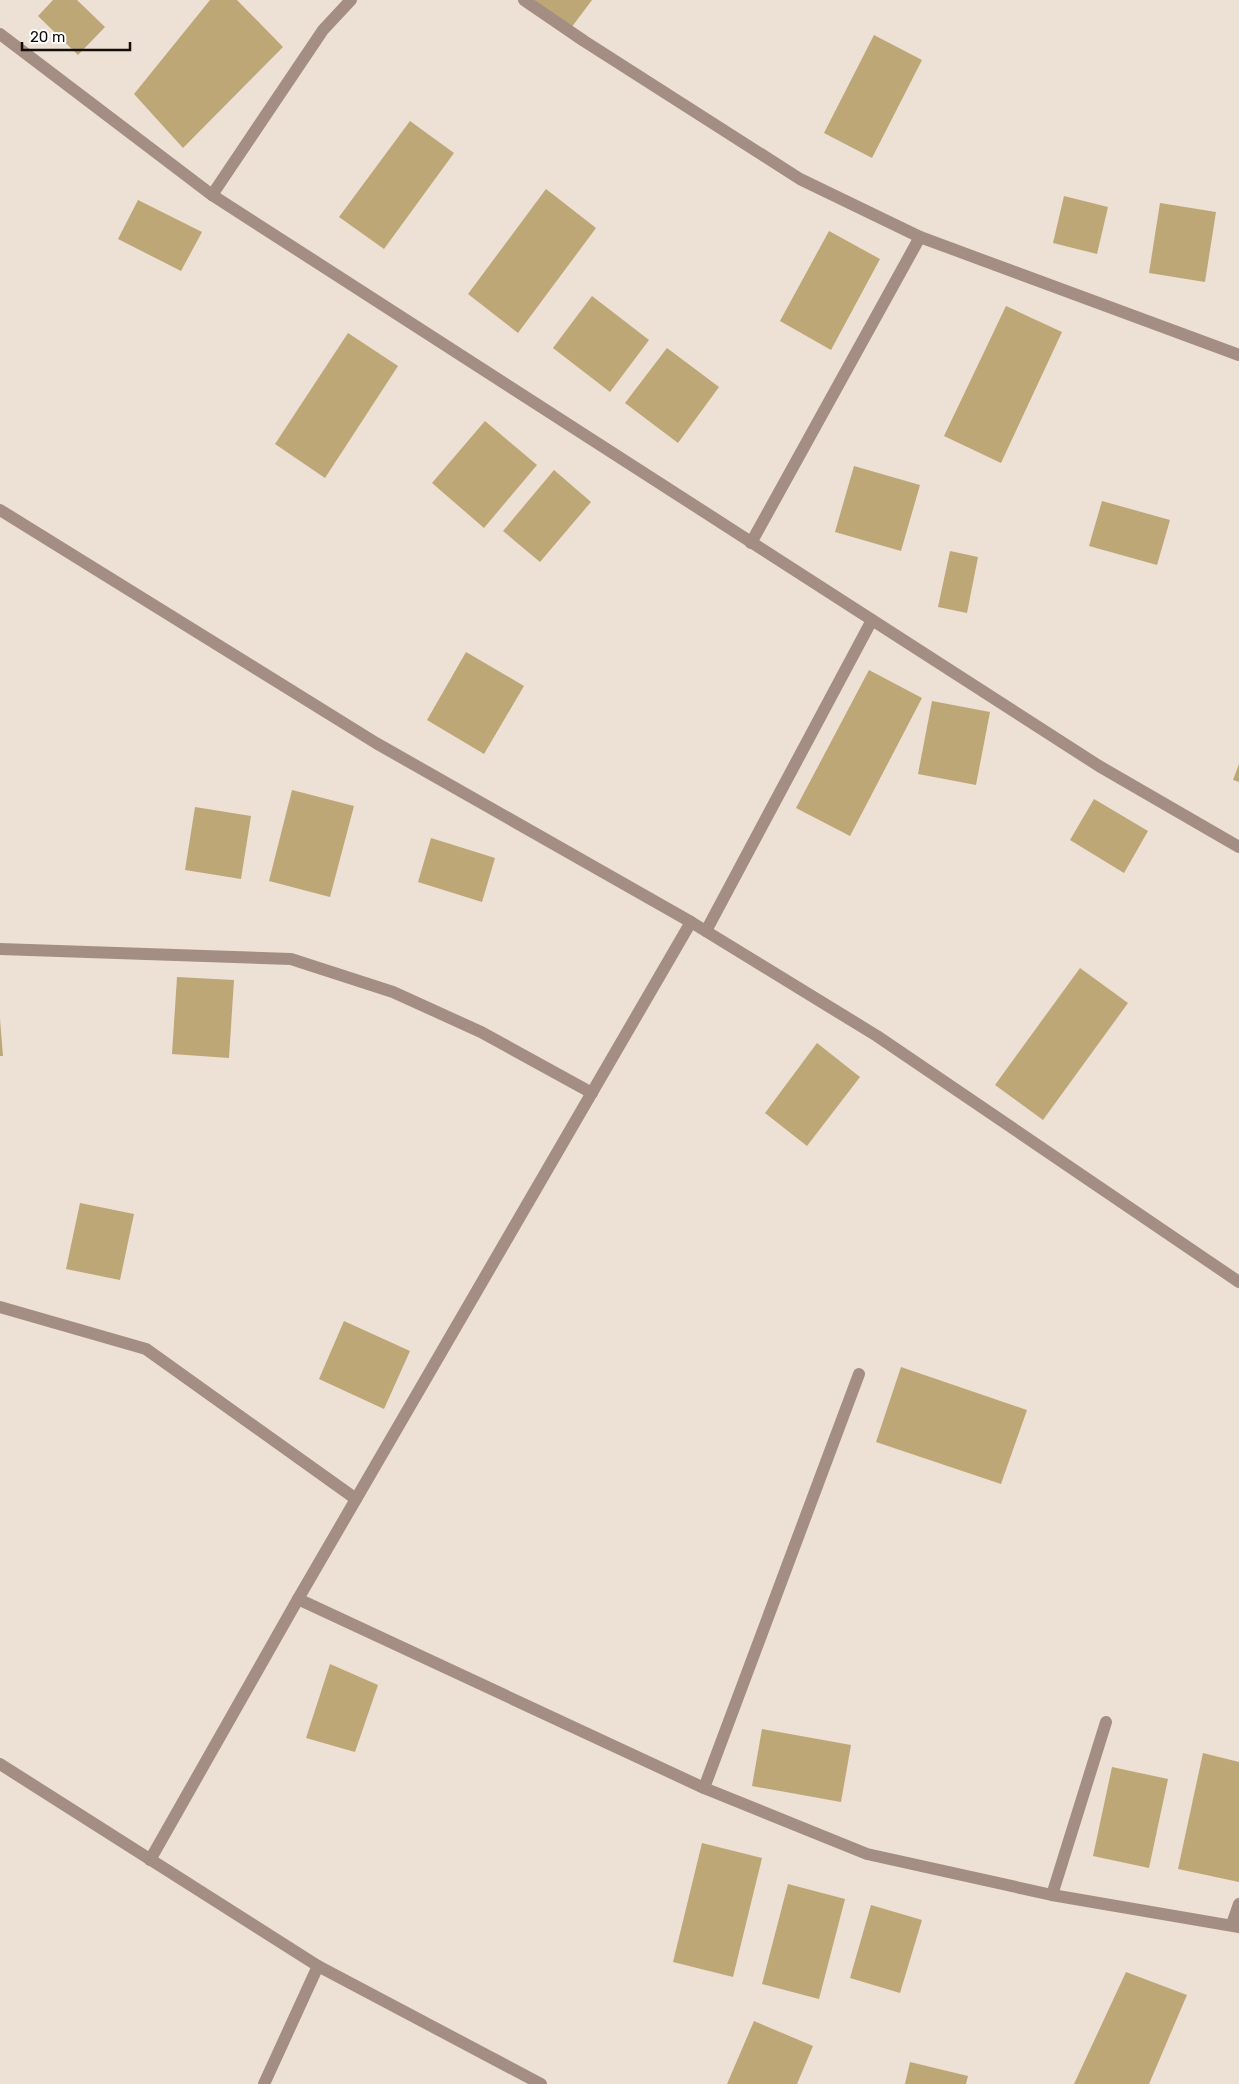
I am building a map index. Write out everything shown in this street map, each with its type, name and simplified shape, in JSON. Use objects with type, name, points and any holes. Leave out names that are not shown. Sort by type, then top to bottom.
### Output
[{"type":"street","points":[[212,195],[323,30],[351,0]]},
{"type":"street","points":[[524,0],[584,41],[800,179],[920,237],[1239,354]]},
{"type":"street","points":[[0,34],[212,195],[1099,766],[1239,847]]},
{"type":"street","points":[[752,543],[920,237]]},
{"type":"street","points":[[0,510],[376,743],[692,922],[877,1036],[1239,1282]]},
{"type":"street","points":[[706,931],[872,620]]},
{"type":"street","points":[[150,1860],[298,1598],[692,922]]},
{"type":"street","points":[[0,949],[292,959],[393,992],[481,1032],[592,1093]]},
{"type":"street","points":[[0,1307],[146,1349],[356,1499]]},
{"type":"street","points":[[704,1788],[859,1374]]},
{"type":"street","points":[[298,1598],[704,1788],[867,1854],[1052,1895],[1235,1926],[1239,1904]]},
{"type":"street","points":[[1052,1895],[1106,1722]]},
{"type":"street","points":[[0,1764],[318,1966],[540,2084]]},
{"type":"street","points":[[264,2084],[318,1966]]},
{"type":"building","points":[[53,0],[77,0],[105,27],[78,55],[38,16]]},
{"type":"building","points":[[210,0],[237,0],[283,47],[183,148],[134,94]]},
{"type":"building","points":[[534,0],[592,0],[571,28]]},
{"type":"building","points":[[874,35],[922,60],[872,158],[824,133]]},
{"type":"building","points":[[410,121],[454,153],[384,249],[339,217]]},
{"type":"building","points":[[546,189],[596,228],[518,333],[468,294]]},
{"type":"building","points":[[1064,196],[1108,207],[1097,254],[1053,243]]},
{"type":"building","points":[[138,200],[202,232],[181,271],[118,239]]},
{"type":"building","points":[[1160,203],[1216,212],[1205,282],[1149,273]]},
{"type":"building","points":[[829,231],[880,259],[831,350],[780,321]]},
{"type":"building","points":[[592,296],[649,340],[610,392],[553,348]]},
{"type":"building","points":[[1006,306],[1062,332],[1001,463],[944,436]]},
{"type":"building","points":[[348,333],[398,366],[325,478],[275,444]]},
{"type":"building","points":[[667,348],[719,387],[678,443],[625,403]]},
{"type":"building","points":[[485,421],[537,465],[484,528],[432,483]]},
{"type":"building","points":[[854,466],[920,485],[901,551],[835,532]]},
{"type":"building","points":[[554,470],[591,502],[540,562],[503,531]]},
{"type":"building","points":[[1102,501],[1170,520],[1157,565],[1089,546]]},
{"type":"building","points":[[950,551],[978,557],[967,613],[938,607]]},
{"type":"building","points":[[466,652],[524,686],[484,754],[427,720]]},
{"type":"building","points":[[869,670],[922,698],[850,836],[796,808]]},
{"type":"building","points":[[932,701],[990,712],[976,785],[918,774]]},
{"type":"building","points":[[1239,764],[1239,782],[1233,780]]},
{"type":"building","points":[[292,790],[354,806],[330,897],[269,881]]},
{"type":"building","points":[[1094,799],[1148,831],[1124,873],[1070,840]]},
{"type":"building","points":[[195,807],[251,816],[241,879],[185,870]]},
{"type":"building","points":[[431,838],[495,858],[482,902],[418,882]]},
{"type":"building","points":[[1080,968],[1128,1003],[1043,1120],[995,1085]]},
{"type":"building","points":[[177,977],[234,980],[229,1058],[172,1054]]},
{"type":"building","points":[[0,1019],[3,1056],[0,1056]]},
{"type":"building","points":[[817,1043],[860,1077],[807,1146],[765,1113]]},
{"type":"building","points":[[80,1203],[134,1214],[120,1280],[66,1269]]},
{"type":"building","points":[[344,1321],[410,1351],[384,1409],[319,1379]]},
{"type":"building","points":[[901,1367],[1027,1410],[1001,1484],[876,1442]]},
{"type":"building","points":[[330,1664],[378,1685],[355,1752],[306,1738]]},
{"type":"building","points":[[762,1729],[851,1745],[841,1802],[752,1786]]},
{"type":"building","points":[[1203,1753],[1239,1762],[1239,1882],[1178,1869]]},
{"type":"building","points":[[1112,1767],[1168,1779],[1149,1868],[1093,1856]]},
{"type":"building","points":[[702,1843],[762,1858],[733,1977],[673,1962]]},
{"type":"building","points":[[788,1884],[845,1899],[819,1999],[762,1984]]},
{"type":"building","points":[[871,1905],[922,1920],[900,1993],[850,1978]]},
{"type":"building","points":[[1126,1972],[1187,1995],[1149,2084],[1074,2084]]},
{"type":"building","points":[[754,2021],[813,2046],[797,2084],[727,2084]]},
{"type":"building","points":[[910,2062],[968,2076],[966,2084],[905,2084]]}]
